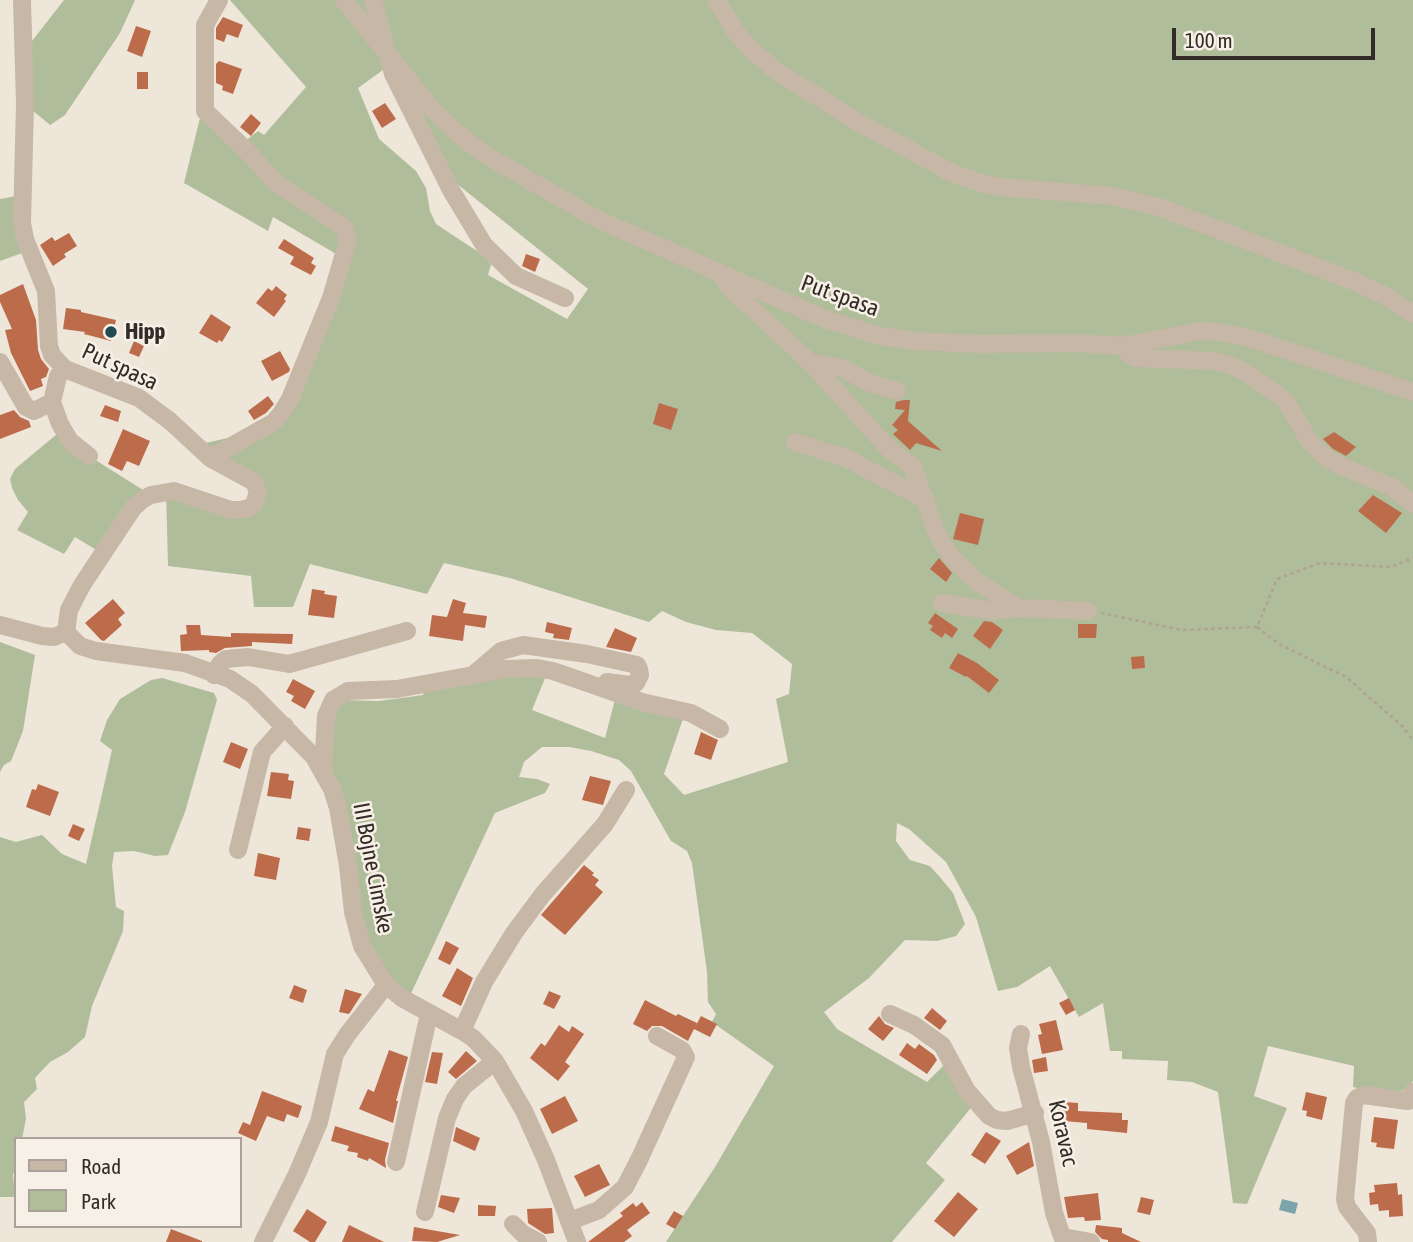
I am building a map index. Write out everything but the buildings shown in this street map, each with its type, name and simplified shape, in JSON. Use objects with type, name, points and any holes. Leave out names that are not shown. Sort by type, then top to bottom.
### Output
[{"type":"street","name":"Put spasa","points":[[22,0],[25,104],[22,223],[25,239],[46,291],[49,346],[52,355],[65,369],[139,398],[170,421],[210,458],[254,482],[258,492],[249,508],[231,510],[174,491],[151,495],[142,500],[133,508],[82,585],[69,610],[66,632]]},
{"type":"street","points":[[210,458],[274,422],[282,412],[331,298],[348,240],[344,227],[277,184],[205,111],[205,25],[219,0]]},
{"type":"street","name":"Put spasa","points":[[344,0],[432,109],[458,134],[486,155],[597,219],[642,241],[825,319],[880,336],[915,341],[982,344],[1078,343],[1123,346],[1200,331],[1218,332],[1259,341],[1413,392]]},
{"type":"street","points":[[373,0],[386,54],[410,109],[451,190],[484,245],[516,276],[565,298]]},
{"type":"street","points":[[716,0],[737,34],[778,72],[858,122],[958,176],[1000,187],[1112,196],[1159,207],[1353,281],[1384,295],[1413,314]]},
{"type":"street","points":[[719,272],[733,291],[811,363],[888,447],[913,467],[935,529],[951,556],[977,582],[1019,608]]},
{"type":"street","points":[[1123,346],[1136,358],[1214,361],[1247,373],[1285,400],[1310,442],[1326,458],[1391,487],[1413,504]]},
{"type":"street","points":[[0,362],[26,407],[34,411],[52,402]]},
{"type":"street","points":[[811,363],[842,368],[869,382],[898,391]]},
{"type":"street","points":[[65,369],[58,376],[52,402],[70,441],[89,456]]},
{"type":"street","points":[[795,442],[846,458],[926,500]]},
{"type":"street","points":[[942,603],[993,611],[1019,608],[1088,611]]},
{"type":"street","points":[[0,625],[42,636],[54,637],[66,632]]},
{"type":"street","points":[[214,675],[226,659],[248,657],[289,664],[407,631]]},
{"type":"street","name":"III Bojne Cimske","points":[[66,632],[80,646],[96,651],[185,663],[229,679],[252,694],[314,757],[332,789],[338,808],[356,930],[372,964],[386,985],[402,998],[463,1031],[495,1060],[523,1111],[577,1242]]},
{"type":"street","points":[[474,674],[501,651],[523,645],[637,664],[640,676],[636,683],[630,685],[576,678]]},
{"type":"street","points":[[323,773],[326,716],[333,700],[348,691],[397,690],[506,669],[537,668],[576,678],[642,702],[691,712],[720,729]]},
{"type":"street","points":[[238,850],[262,752],[285,726]]},
{"type":"street","points":[[463,1031],[484,982],[514,933],[543,894],[605,824],[626,790]]},
{"type":"street","points":[[263,1242],[319,1122],[335,1054],[386,985]]},
{"type":"street","points":[[396,1162],[429,1014]]},
{"type":"street","points":[[890,1014],[914,1025],[942,1045],[967,1091],[989,1116],[1007,1121],[1034,1113]]},
{"type":"street","name":"Koravac","points":[[1021,1034],[1018,1048],[1054,1213],[1063,1240]]},
{"type":"street","points":[[570,1221],[599,1210],[625,1187],[645,1149],[686,1057],[682,1050],[657,1036]]},
{"type":"street","points":[[425,1212],[447,1118],[455,1099],[464,1086],[495,1060]]},
{"type":"street","points":[[1367,1242],[1367,1233],[1347,1207],[1345,1199],[1354,1103],[1363,1095],[1408,1101],[1413,1092]]},
{"type":"street","points":[[513,1224],[523,1234],[538,1242]]},
{"type":"street","points":[[1063,1240],[1091,1242]]},
{"type":"path","points":[[1257,627],[1277,579],[1320,563],[1390,567],[1413,558]]},
{"type":"path","points":[[1088,611],[1182,630],[1257,627],[1279,644],[1346,677],[1402,726],[1413,740]]},
{"type":"green space","points":[[64,0],[135,0],[120,33],[65,115],[50,125],[25,104],[25,50]]},
{"type":"green space","points":[[230,0],[1413,0],[1413,1081],[1409,1088],[1389,1096],[1353,1087],[1354,1066],[1268,1046],[1254,1096],[1287,1108],[1247,1204],[1233,1203],[1218,1092],[1192,1082],[1167,1080],[1168,1061],[1122,1059],[1122,1051],[1110,1051],[1103,1003],[1079,1017],[1050,966],[1017,987],[998,991],[976,917],[946,862],[909,829],[897,823],[896,841],[910,860],[930,866],[939,876],[953,893],[965,924],[956,936],[937,941],[905,940],[869,978],[824,1012],[837,1029],[927,1082],[950,1059],[974,1104],[926,1163],[945,1180],[892,1242],[666,1242],[715,1167],[774,1066],[712,1022],[716,1014],[708,1002],[707,972],[692,863],[687,851],[671,841],[631,771],[619,760],[569,747],[542,747],[524,762],[519,777],[550,784],[545,793],[495,813],[408,1000],[385,978],[362,936],[326,768],[331,706],[339,700],[379,701],[423,695],[426,687],[548,671],[532,710],[605,738],[617,692],[685,713],[664,774],[684,795],[788,762],[776,699],[789,694],[792,664],[752,633],[716,630],[686,622],[662,611],[649,622],[510,578],[444,563],[427,594],[310,564],[293,607],[254,607],[251,576],[168,566],[166,489],[238,508],[255,493],[197,445],[258,431],[275,422],[343,258],[273,217],[268,231],[184,183],[200,118],[235,149],[258,131],[264,135],[306,87]],"holes":[[[390,65],[441,171],[588,289],[567,319],[488,275],[492,261],[436,224],[430,211],[426,188],[416,171],[379,139],[358,88]]]},
{"type":"green space","points":[[22,195],[25,252],[0,261],[0,199]]},
{"type":"green space","points":[[63,429],[89,456],[151,495],[103,554],[75,537],[64,554],[17,530],[28,512],[18,500],[10,479],[15,469]]},
{"type":"green space","points":[[0,642],[35,655],[23,731],[11,761],[4,765],[0,772]]},
{"type":"green space","points":[[162,678],[214,693],[217,700],[185,812],[168,855],[155,856],[134,851],[114,852],[112,866],[116,907],[124,911],[123,931],[92,1006],[85,1037],[68,1052],[50,1062],[35,1078],[37,1089],[24,1102],[26,1119],[22,1137],[14,1137],[14,1197],[0,1197],[0,837],[16,842],[42,835],[62,854],[86,864],[112,750],[100,741],[107,720],[120,699],[151,680]]},
{"type":"water","points":[[1282,1199],[1298,1203],[1295,1214],[1279,1210]]},
{"type":"place","name":"Hipp","points":[[111,332]]}]
